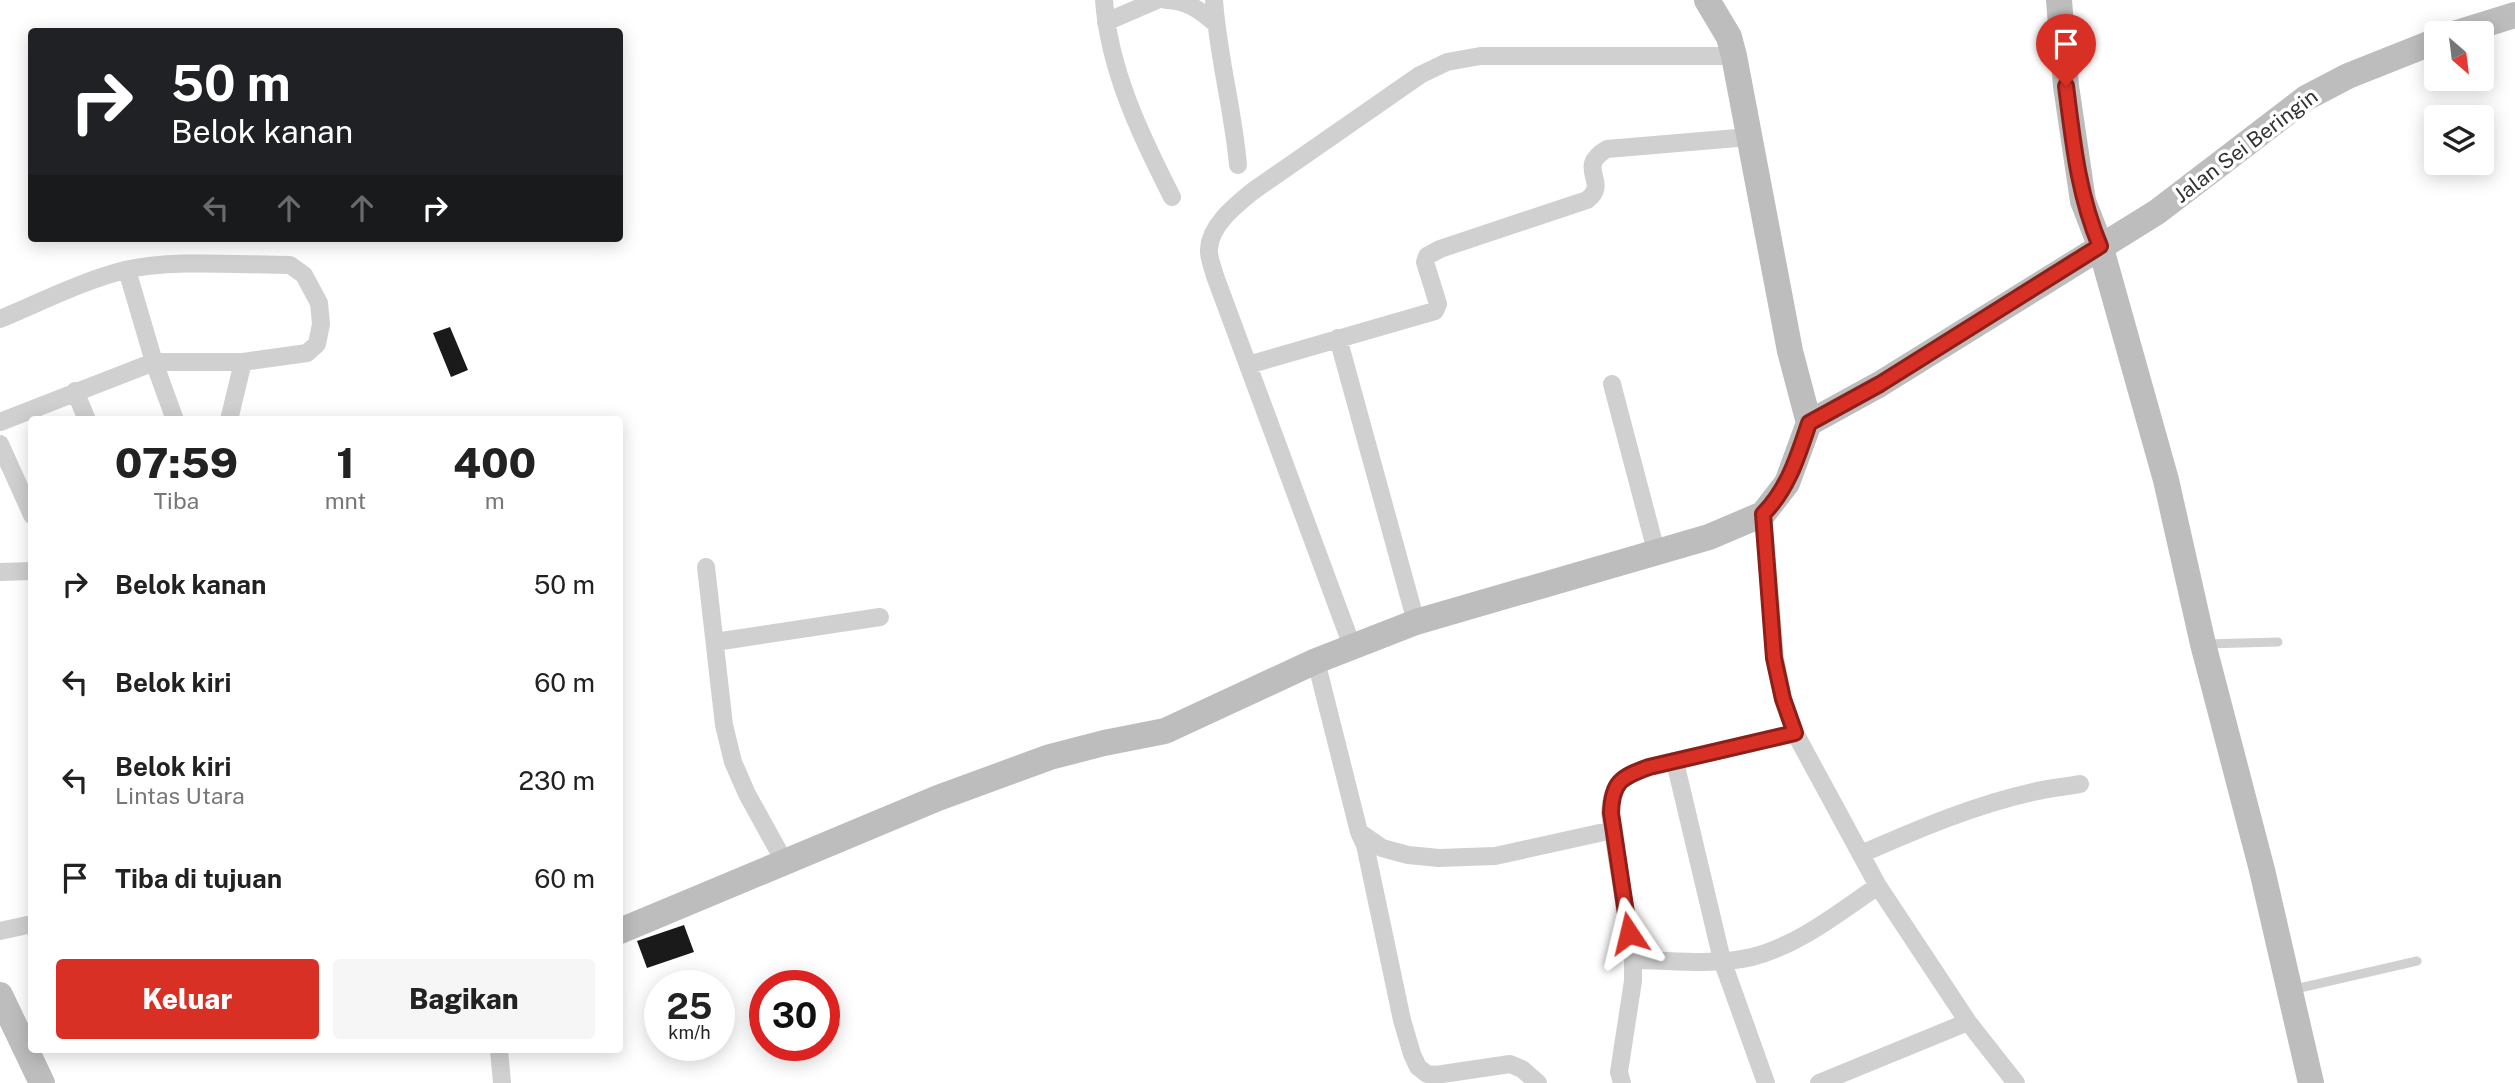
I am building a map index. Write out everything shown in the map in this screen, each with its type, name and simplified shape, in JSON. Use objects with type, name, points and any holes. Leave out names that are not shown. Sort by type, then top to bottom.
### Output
[{"type":"street","points":[[1104,0],[1106,23],[1129,106],[1172,197]]},
{"type":"street","points":[[1106,23],[1157,0]]},
{"type":"street","points":[[1166,0],[1186,3],[1200,10],[1216,24]]},
{"type":"street","points":[[1214,0],[1234,122],[1238,165]]},
{"type":"street","points":[[623,931],[938,798],[1049,757],[1165,731],[1316,660],[1416,622],[1709,537],[1763,514],[1787,483],[1809,423],[1793,364],[1734,56],[1728,37],[1707,0]]},
{"type":"street","points":[[2059,0],[2066,86],[2079,183],[2100,246],[2166,480],[2203,644],[2259,857],[2311,1083]]},
{"type":"street","points":[[2494,22],[2515,15]]},
{"type":"street","name":"Jalan Sei Beringin","points":[[1809,423],[1880,384],[2168,204],[2306,98],[2348,76],[2424,46]]},
{"type":"street","points":[[1352,646],[1215,276],[1209,250],[1213,233],[1232,209],[1252,191],[1419,75],[1447,62],[1480,56],[1734,56]]},
{"type":"street","points":[[1248,365],[1435,311],[1438,304],[1425,262],[1427,256],[1440,249],[1587,200],[1595,193],[1596,188],[1591,163],[1607,149],[1749,137]]},
{"type":"street","points":[[0,318],[127,270],[157,265],[290,265],[304,275],[319,303],[321,324],[317,344],[307,353],[243,362],[154,362],[0,422]]},
{"type":"street","points":[[127,270],[154,362],[174,416]]},
{"type":"street","points":[[1338,338],[1416,622]]},
{"type":"street","points":[[230,416],[243,362]]},
{"type":"street","points":[[1612,384],[1656,551]]},
{"type":"street","points":[[75,391],[85,416]]},
{"type":"street","points":[[0,444],[28,506]]},
{"type":"street","points":[[1763,514],[1774,658],[1783,699],[1795,733],[1878,886],[1968,1022],[2016,1083]]},
{"type":"street","points":[[706,567],[724,725],[733,762],[747,794],[784,861]]},
{"type":"street","points":[[0,572],[28,571]]},
{"type":"street","points":[[715,642],[880,617]]},
{"type":"street","points":[[1316,660],[1359,832],[1365,845],[1402,1020],[1418,1067],[1427,1074],[1436,1075],[1510,1064],[1522,1069],[1538,1083]]},
{"type":"street","points":[[1622,1083],[1619,1072],[1633,981],[1633,960],[1613,830],[1611,796],[1618,783],[1629,774],[1795,733]]},
{"type":"street","points":[[1675,761],[1722,960],[1766,1083]]},
{"type":"street","points":[[1861,854],[1928,825],[2033,792],[2080,784]]},
{"type":"street","points":[[1359,832],[1382,848],[1408,855],[1439,858],[1495,856],[1613,830]]},
{"type":"street","points":[[1633,960],[1722,960],[1750,957],[1779,948],[1806,935],[1878,886]]},
{"type":"street","points":[[0,931],[28,926]]},
{"type":"street","points":[[10,1007],[28,1050]]},
{"type":"street","points":[[1819,1083],[1968,1022]]},
{"type":"street","points":[[29,1053],[42,1083]]},
{"type":"street","points":[[499,1053],[502,1083]]},
{"type":"lane","points":[[2203,644],[2278,642]]},
{"type":"lane","points":[[2290,991],[2417,961]]},
{"type":"building","points":[[450,327],[468,370],[451,377],[433,333]]},
{"type":"building","points":[[684,925],[694,952],[647,968],[637,941]]},
{"type":"route","points":[[1629,933],[1611,813],[1611,796],[1618,783],[1629,774],[1649,767],[1795,733],[1783,699],[1774,658],[1763,514],[1787,483],[1809,423],[1880,384],[2100,246],[2079,183],[2066,86]]}]
